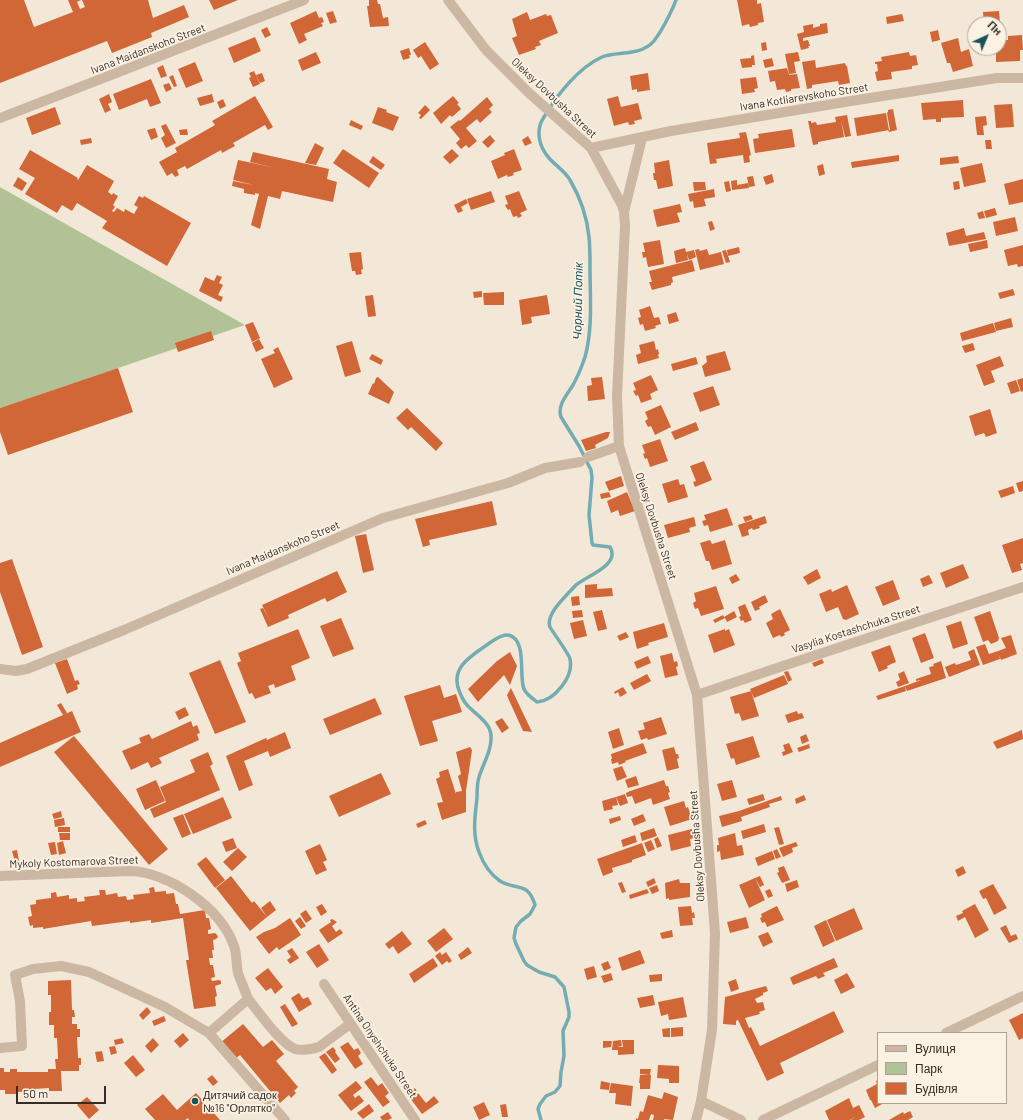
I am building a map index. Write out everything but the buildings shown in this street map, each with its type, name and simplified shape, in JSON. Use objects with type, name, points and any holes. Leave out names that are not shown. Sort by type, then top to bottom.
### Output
[{"type":"street","name":"Ivana Maidanskoho Street","points":[[0,118],[304,0]]},
{"type":"street","name":"Oleksy Dovbusha Street","points":[[448,0],[486,50],[539,102],[591,148],[619,199],[624,212],[625,226],[617,396],[619,446],[697,695],[715,933],[712,1030],[701,1101],[696,1120]]},
{"type":"street","name":"Ivana Kotliarevskoho Street","points":[[591,148],[671,131],[874,97],[997,78],[1023,78]]},
{"type":"street","points":[[624,212],[642,138]]},
{"type":"street","name":"Ivana Maidanskoho Street","points":[[0,669],[16,671],[27,669],[124,630],[383,518],[508,483],[545,468],[584,460],[619,446]]},
{"type":"street","name":"Vasylia Kostashchuka Street","points":[[697,695],[1023,587]]},
{"type":"street","name":"Mykoly Kostomarova Street","points":[[0,876],[140,871],[166,879],[188,892],[206,906],[217,918],[227,932],[234,946],[238,973],[248,999],[285,1043],[296,1050],[313,1049],[319,1047],[350,1024]]},
{"type":"street","points":[[0,1048],[22,1046],[20,1001],[15,975],[33,970],[61,966],[89,972],[165,1007],[209,1033],[285,1120]]},
{"type":"street","name":"Antina Onyshchuka Street","points":[[324,984],[415,1120]]},
{"type":"street","points":[[948,1032],[1023,996]]},
{"type":"street","points":[[209,1033],[248,999]]},
{"type":"street","points":[[763,1120],[877,1065]]},
{"type":"street","points":[[701,1101],[741,1120]]},
{"type":"green space","points":[[0,187],[245,325],[0,408]]},
{"type":"waterway","name":"Чорний Потік","points":[[541,1120],[538,1109],[540,1104],[546,1096],[555,1092],[560,1086],[564,1056],[563,1031],[569,1017],[569,1012],[564,987],[555,977],[539,972],[527,965],[514,938],[516,927],[530,914],[535,905],[532,897],[525,889],[506,884],[496,878],[487,868],[479,852],[475,838],[477,784],[489,752],[491,736],[489,728],[486,724],[465,703],[457,684],[457,676],[464,663],[470,657],[499,637],[507,635],[513,637],[520,647],[525,691],[537,702],[543,701],[556,693],[566,680],[569,673],[570,659],[550,627],[549,622],[551,616],[562,599],[576,585],[607,565],[611,559],[612,553],[610,547],[593,545],[592,543],[589,515],[592,478],[591,470],[560,413],[561,404],[580,371],[588,346],[590,312],[590,252],[587,222],[577,193],[570,180],[546,154],[541,144],[539,133],[541,122],[555,100],[577,75],[593,62],[602,57],[637,51],[651,44],[661,30],[676,0]]},
{"type":"place","name":"Дитячий садок №16 \"Орлятко\"","points":[[195,1101]]}]
